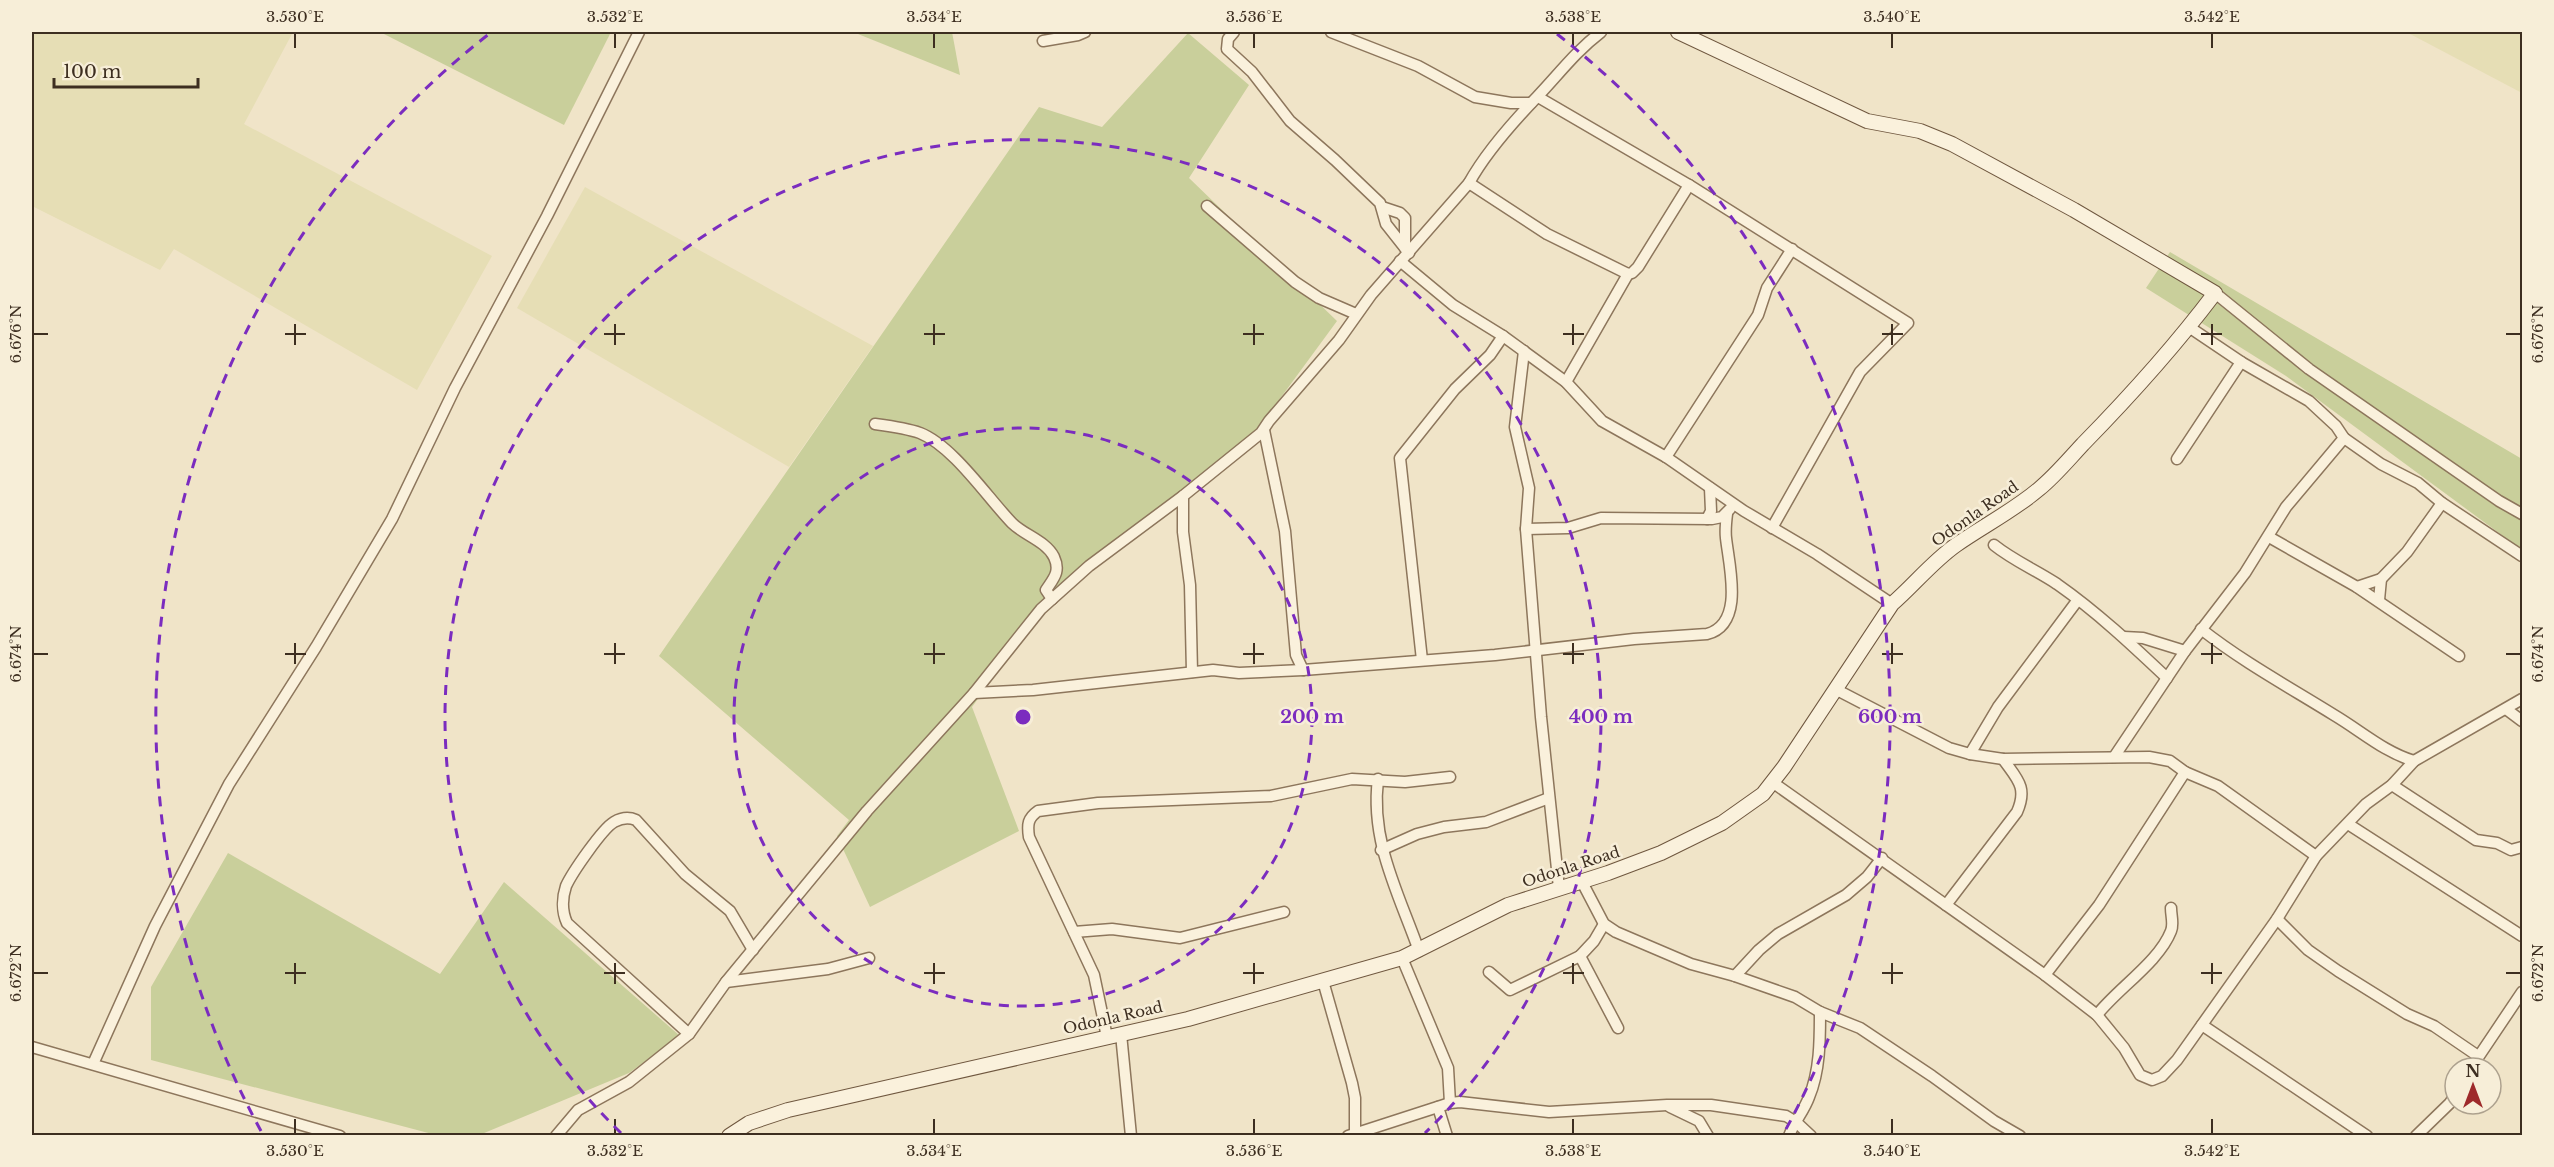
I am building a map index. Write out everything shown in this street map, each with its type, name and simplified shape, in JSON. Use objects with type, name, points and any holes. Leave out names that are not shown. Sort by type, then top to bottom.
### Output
[{"type":"street","points":[[93,1064],[155,926],[223,795],[316,647],[392,519],[455,388],[547,216],[639,32]]},
{"type":"street","points":[[1043,41],[1085,32]]},
{"type":"street","points":[[1234,32],[1228,39],[1227,49],[1252,72],[1290,122],[1335,159],[1382,207],[1400,213],[1405,218],[1407,250]]},
{"type":"street","points":[[1331,32],[1418,66],[1475,97],[1511,103],[1534,100],[1689,185],[1908,323],[1860,372],[1772,528]]},
{"type":"street","points":[[556,1136],[578,1110],[628,1082],[689,1034],[726,982],[867,811],[974,693],[1041,609],[1089,566],[1183,496],[1264,430],[1269,421],[1339,340],[1356,314],[1407,250],[1468,183],[1517,119],[1572,56],[1601,32]]},
{"type":"street","points":[[1678,32],[1868,121],[1920,131],[1952,144],[2074,210],[2214,292],[2309,369],[2499,501],[2523,514]]},
{"type":"street","points":[[1511,103],[1517,119]]},
{"type":"street","points":[[1468,183],[1547,234],[1628,274]]},
{"type":"street","points":[[1566,382],[1628,274],[1638,267],[1689,185]]},
{"type":"street","points":[[1207,206],[1295,282],[1319,298],[1356,314]]},
{"type":"street","points":[[1382,207],[1386,224],[1407,250]]},
{"type":"street","points":[[1666,457],[1758,315],[1767,288],[1792,249]]},
{"type":"street","points":[[1400,261],[1453,305],[1503,336],[1566,382],[1602,421],[1666,457],[1734,504],[1817,554],[1892,604]]},
{"type":"street","name":"Odonla Road","points":[[729,1136],[749,1123],[788,1110],[1188,1018],[1402,958],[1508,905],[1582,882],[1662,853],[1722,823],[1763,794],[1836,690],[1892,604],[1910,589],[1932,564],[1954,546],[2040,489],[2102,425],[2189,327],[2214,292]]},
{"type":"street","points":[[2189,327],[2241,362],[2309,401],[2336,426],[2344,438],[2381,464],[2418,483],[2442,503],[2523,555]]},
{"type":"street","points":[[1422,660],[1400,458],[1455,389],[1490,355],[1503,336]]},
{"type":"street","points":[[1524,351],[1515,427],[1529,488],[1526,529],[1559,888]]},
{"type":"street","points":[[2177,459],[2241,362]]},
{"type":"street","points":[[875,424],[922,434],[945,448],[1011,523],[1045,547],[1053,556],[1057,566],[1056,576],[1046,590],[1052,599]]},
{"type":"street","points":[[1264,430],[1285,531],[1296,655],[1303,670]]},
{"type":"street","points":[[2114,757],[2185,651],[2245,573],[2286,507],[2344,438]]},
{"type":"street","points":[[1709,519],[1710,488]]},
{"type":"street","points":[[1183,496],[1183,532],[1190,585],[1192,672]]},
{"type":"street","points":[[2357,587],[2381,579],[2407,552],[2442,503]]},
{"type":"street","points":[[974,693],[1033,690],[1213,670],[1239,673],[1303,670],[1536,650],[1716,631],[1725,624],[1731,603],[1730,558],[1726,537],[1727,514],[1734,504]]},
{"type":"street","points":[[1526,529],[1568,528],[1601,518],[1709,519],[1727,514]]},
{"type":"street","points":[[1709,519],[1726,537]]},
{"type":"street","points":[[2269,537],[2379,600],[2459,656]]},
{"type":"street","points":[[1994,545],[2010,558],[2058,585],[2106,620],[2167,678]]},
{"type":"street","points":[[2379,600],[2381,579]]},
{"type":"street","points":[[1970,754],[1998,707],[2077,601]]},
{"type":"street","points":[[2201,629],[2225,648],[2329,711],[2394,755],[2414,760]]},
{"type":"street","points":[[2124,637],[2143,638],[2185,651]]},
{"type":"street","points":[[1836,690],[1949,748],[1970,754],[2003,759],[2114,757],[2170,760],[2185,772],[2226,792],[2316,856]]},
{"type":"street","points":[[1772,782],[1882,858],[2097,1015],[2124,1048],[2140,1075],[2152,1080],[2162,1076],[2177,1060],[2277,919],[2316,856],[2366,804],[2392,785],[2414,760],[2523,699]]},
{"type":"street","points":[[2506,709],[2523,721]]},
{"type":"street","points":[[1946,905],[2018,812],[2022,800],[2021,784],[2003,759]]},
{"type":"street","points":[[2045,975],[2099,905],[2185,772]]},
{"type":"street","points":[[1107,1037],[1094,975],[1029,837],[1030,816],[1038,811],[1098,803],[1271,796],[1352,779],[1405,782],[1450,777]]},
{"type":"street","points":[[1378,779],[1376,812],[1381,850],[1419,951]]},
{"type":"street","points":[[2392,785],[2476,840],[2497,843],[2511,850],[2523,847]]},
{"type":"street","points":[[1381,850],[1417,834],[1443,827],[1486,822],[1549,798]]},
{"type":"street","points":[[689,1034],[567,923],[563,906],[566,886],[592,846],[615,821],[626,818],[636,820],[685,874],[730,910],[753,950]]},
{"type":"street","points":[[2348,824],[2523,936]]},
{"type":"street","points":[[1736,976],[1759,950],[1778,934],[1846,895],[1867,876],[1882,858]]},
{"type":"street","points":[[1582,882],[1604,924],[1641,943],[1691,964],[1736,976],[1795,997],[1820,1012],[1860,1028],[1994,1121],[2020,1136]]},
{"type":"street","points":[[2097,1015],[2111,998],[2146,966],[2167,938],[2172,924],[2171,908]]},
{"type":"street","points":[[1074,932],[1112,929],[1180,938],[1236,922],[1284,912]]},
{"type":"street","points":[[2277,919],[2308,950],[2338,971],[2408,1014],[2434,1026],[2478,1056],[2523,992]]},
{"type":"street","points":[[1489,972],[1510,990],[1580,956],[1594,941],[1604,924]]},
{"type":"street","points":[[1580,956],[1618,1028]]},
{"type":"street","points":[[726,982],[828,969],[869,958]]},
{"type":"street","points":[[1402,958],[1448,1068],[1450,1103]]},
{"type":"street","points":[[1323,981],[1355,1098],[1352,1135],[1450,1103],[1549,1112],[1667,1105],[1711,1105],[1786,1116],[1811,1136]]},
{"type":"street","points":[[1789,1136],[1805,1108],[1815,1080],[1820,1048],[1820,1012]]},
{"type":"street","points":[[2202,1025],[2367,1136]]},
{"type":"street","points":[[1121,1034],[1131,1136]]},
{"type":"street","points":[[32,1047],[340,1136]]},
{"type":"street","points":[[1667,1105],[1699,1121],[1708,1136]]},
{"type":"street","points":[[1438,1107],[1447,1136]]},
{"type":"street","points":[[2416,1136],[2443,1110]]},
{"type":"shaded area","points":[[32,32],[293,32],[244,124],[492,256],[417,390],[174,249],[160,270],[32,206]]},
{"type":"shaded area","points":[[2405,32],[2522,32],[2522,93],[2412,35]]},
{"type":"shaded area","points":[[585,187],[873,346],[789,467],[517,308]]},
{"type":"green space","points":[[380,32],[611,32],[564,125]]},
{"type":"green space","points":[[853,32],[952,32],[960,75]]},
{"type":"green space","points":[[1188,33],[1249,85],[1189,178],[1337,321],[1257,430],[1090,570],[1038,617],[972,707],[1019,831],[870,907],[837,836],[849,820],[659,656],[1039,107],[1102,127]]},
{"type":"green space","points":[[2170,252],[2522,459],[2522,550],[2286,376],[2146,288]]},
{"type":"green space","points":[[228,853],[440,974],[504,882],[680,1036],[629,1073],[477,1136],[436,1135],[151,1060],[151,987]]}]
